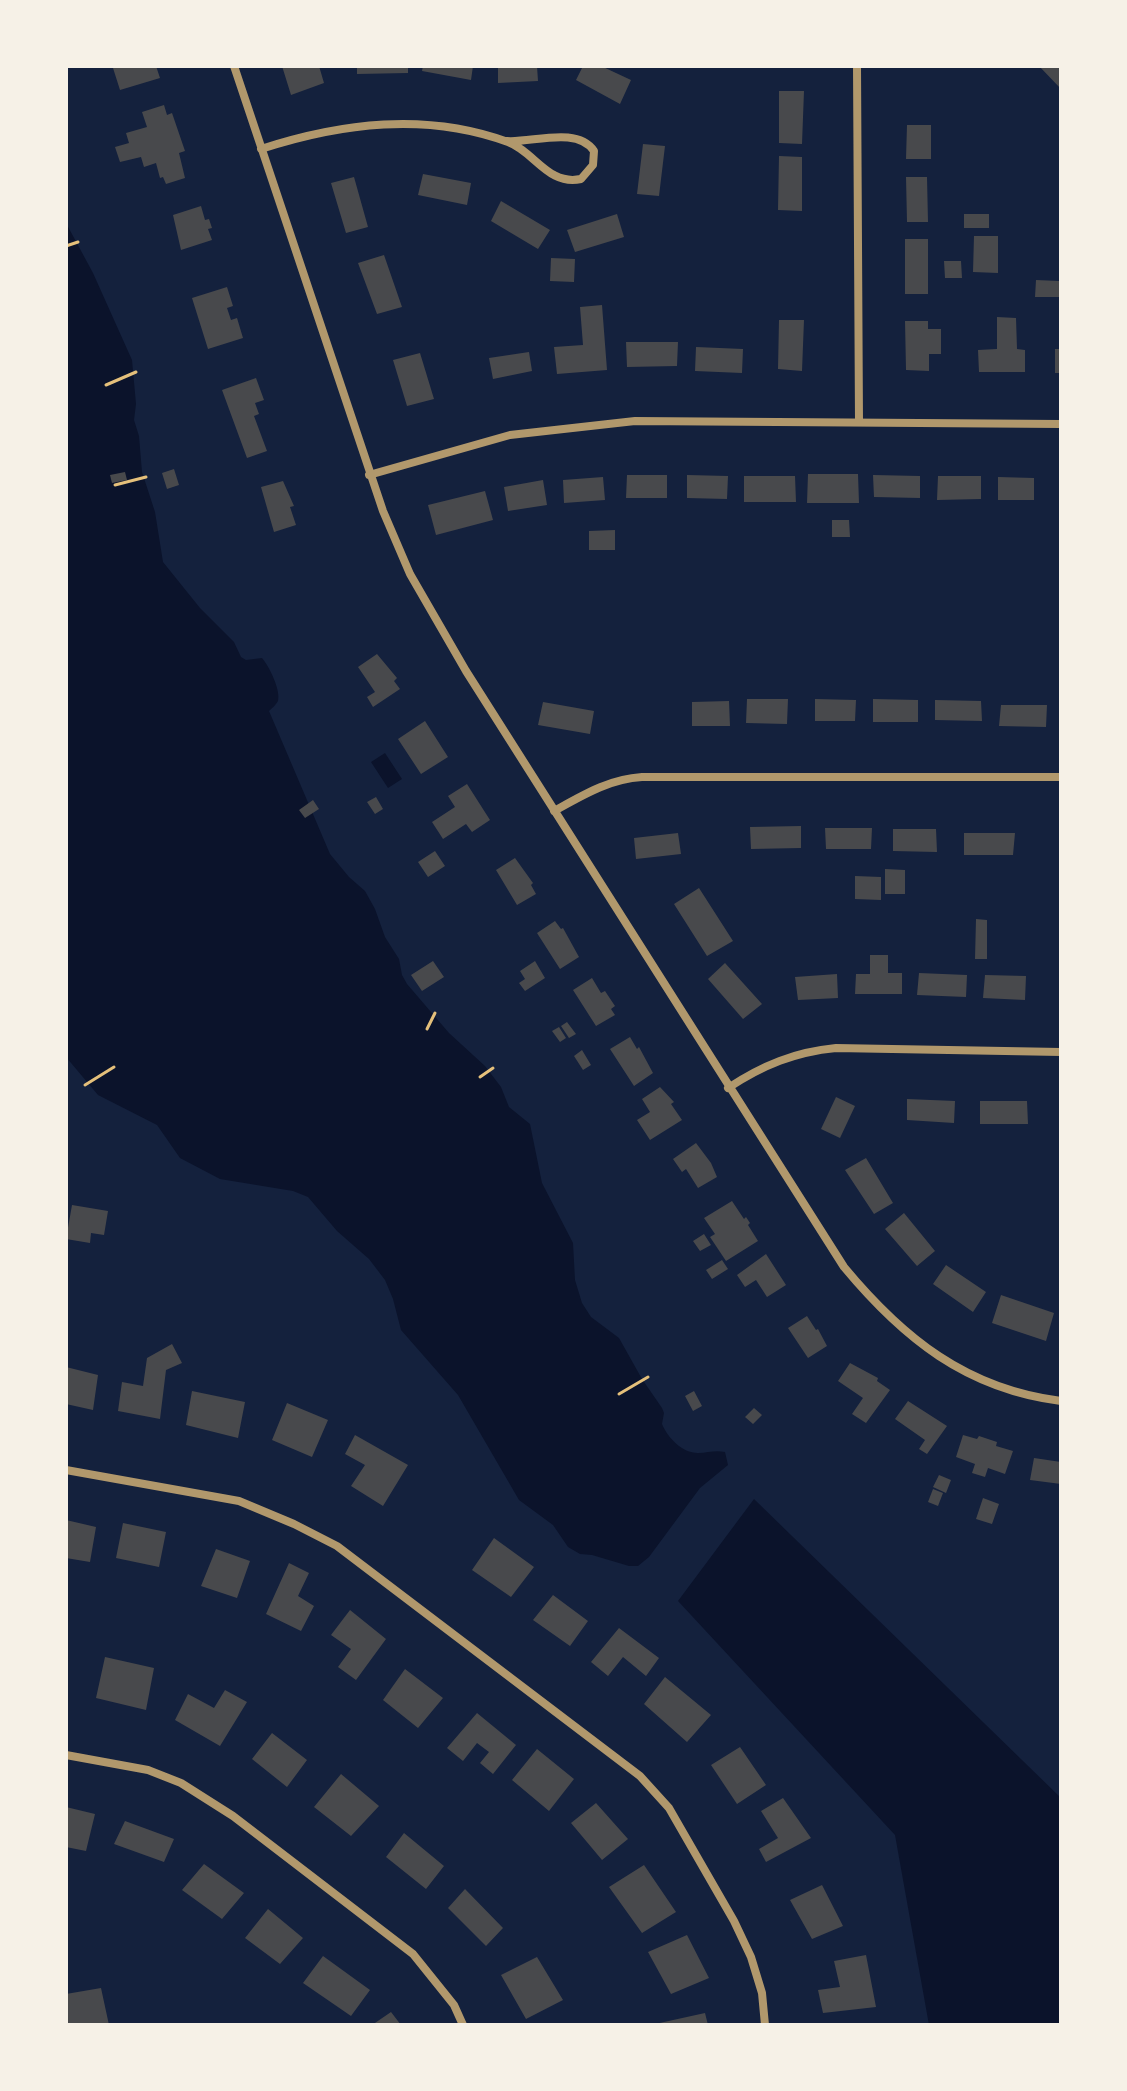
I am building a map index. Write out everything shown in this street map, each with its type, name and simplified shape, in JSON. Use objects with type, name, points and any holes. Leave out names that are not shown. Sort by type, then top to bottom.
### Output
[{"type":"street","points":[[234,66],[369,475],[398,548],[434,618],[728,1088],[844,1267],[884,1314],[920,1344],[965,1371],[1023,1394],[1061,1401]]},
{"type":"street","points":[[857,66],[859,422]]},
{"type":"street","points":[[261,149],[344,126],[383,123],[433,126],[507,141],[583,140],[594,151],[593,165],[581,179],[559,178],[507,141]]},
{"type":"street","points":[[369,475],[510,435],[635,421],[1061,424]]},
{"type":"street","points":[[554,811],[610,783],[642,777],[1061,777]]},
{"type":"street","points":[[728,1088],[766,1065],[814,1050],[1061,1052]]},
{"type":"street","points":[[66,1470],[239,1501],[337,1546],[640,1776],[669,1808],[734,1921],[755,1969],[762,1993],[765,2025]]},
{"type":"street","points":[[66,1755],[148,1770],[181,1783],[233,1816],[413,1954],[454,2005],[463,2025]]},
{"type":"path","points":[[66,246],[78,242]]},
{"type":"path","points":[[106,385],[136,372]]},
{"type":"path","points":[[115,485],[146,477]]},
{"type":"path","points":[[427,1029],[435,1013]]},
{"type":"path","points":[[85,1085],[114,1067]]},
{"type":"path","points":[[480,1077],[493,1068]]},
{"type":"path","points":[[619,1394],[648,1377]]},
{"type":"water","points":[[66,223],[93,273],[132,360],[136,404],[134,420],[139,436],[142,472],[155,512],[163,562],[200,608],[234,642],[241,657],[246,660],[262,658],[265,662],[278,691],[277,702],[269,711],[330,854],[365,891],[385,937],[399,959],[407,984],[449,1033],[485,1066],[501,1087],[509,1107],[530,1124],[542,1183],[573,1243],[575,1280],[582,1303],[591,1317],[619,1338],[662,1408],[662,1424],[672,1439],[681,1448],[692,1452],[725,1452],[728,1465],[700,1488],[649,1557],[638,1566],[580,1554],[568,1547],[553,1525],[519,1500],[458,1395],[401,1330],[385,1280],[369,1259],[337,1231],[308,1197],[293,1191],[220,1179],[180,1158],[157,1125],[98,1095],[66,1057]]},
{"type":"water","points":[[385,753],[402,779],[388,788],[371,762]]},
{"type":"water","points":[[754,1499],[1061,1798],[1061,2025],[929,2025],[895,1835],[678,1601]]},
{"type":"building","points":[[156,66],[160,78],[120,90],[113,68]]},
{"type":"building","points":[[282,66],[319,66],[324,83],[291,95]]},
{"type":"building","points":[[357,66],[408,66],[408,73],[357,74]]},
{"type":"building","points":[[423,66],[473,66],[471,80],[422,71]]},
{"type":"building","points":[[498,66],[537,66],[538,81],[498,83]]},
{"type":"building","points":[[583,66],[601,66],[631,80],[620,104],[576,80]]},
{"type":"building","points":[[1039,66],[1061,66],[1061,89]]},
{"type":"building","points":[[779,91],[804,91],[802,144],[779,143]]},
{"type":"building","points":[[164,105],[167,115],[172,113],[185,151],[179,153],[185,178],[166,184],[163,177],[160,178],[156,163],[144,167],[141,157],[120,162],[115,147],[129,143],[126,133],[147,127],[142,112]]},
{"type":"building","points":[[907,125],[931,125],[931,159],[906,159]]},
{"type":"building","points":[[643,144],[665,146],[659,196],[637,194]]},
{"type":"building","points":[[779,156],[802,157],[802,211],[778,210]]},
{"type":"building","points":[[423,174],[471,183],[467,205],[418,195]]},
{"type":"building","points":[[354,177],[368,227],[346,233],[331,183]]},
{"type":"building","points":[[906,177],[927,177],[928,222],[907,222]]},
{"type":"building","points":[[501,201],[550,230],[538,249],[491,221]]},
{"type":"building","points":[[201,206],[205,220],[209,219],[212,228],[208,229],[212,240],[181,250],[173,215]]},
{"type":"building","points":[[617,214],[624,237],[575,252],[567,230]]},
{"type":"building","points":[[964,214],[989,214],[989,228],[964,228]]},
{"type":"building","points":[[974,236],[998,236],[998,273],[973,272]]},
{"type":"building","points":[[905,239],[928,239],[928,294],[905,294]]},
{"type":"building","points":[[384,255],[402,307],[377,314],[358,263]]},
{"type":"building","points":[[551,258],[575,259],[574,282],[550,281]]},
{"type":"building","points":[[944,261],[961,261],[962,278],[945,278]]},
{"type":"building","points":[[1036,280],[1059,281],[1059,297],[1035,297]]},
{"type":"building","points":[[227,287],[233,306],[227,308],[231,320],[237,318],[243,338],[208,349],[192,298]]},
{"type":"building","points":[[602,305],[607,370],[557,374],[554,347],[583,345],[580,307]]},
{"type":"building","points":[[997,317],[1016,318],[1017,349],[1025,350],[1025,372],[979,372],[978,350],[997,349]]},
{"type":"building","points":[[779,320],[804,320],[802,371],[778,369]]},
{"type":"building","points":[[905,321],[928,321],[928,329],[941,329],[941,354],[929,354],[929,371],[906,370]]},
{"type":"building","points":[[626,342],[678,342],[677,366],[627,367]]},
{"type":"building","points":[[696,347],[743,349],[742,373],[695,371]]},
{"type":"building","points":[[1055,349],[1061,349],[1061,373],[1055,373]]},
{"type":"building","points":[[529,352],[532,371],[493,379],[489,358]]},
{"type":"building","points":[[420,353],[434,399],[407,406],[393,360]]},
{"type":"building","points":[[256,378],[264,400],[255,403],[259,414],[254,416],[267,451],[247,458],[222,390]]},
{"type":"building","points":[[174,469],[179,485],[167,489],[162,473]]},
{"type":"building","points":[[125,472],[127,480],[112,483],[110,475]]},
{"type":"building","points":[[808,474],[858,474],[859,503],[807,503]]},
{"type":"building","points":[[627,475],[667,475],[667,498],[626,498]]},
{"type":"building","points":[[687,475],[728,476],[727,499],[687,498]]},
{"type":"building","points":[[873,475],[920,476],[920,498],[874,497]]},
{"type":"building","points":[[744,476],[795,476],[796,502],[744,502]]},
{"type":"building","points":[[938,476],[981,476],[981,499],[937,500]]},
{"type":"building","points":[[603,477],[605,500],[564,503],[563,480]]},
{"type":"building","points":[[998,477],[1034,478],[1034,500],[998,500]]},
{"type":"building","points":[[543,480],[547,505],[508,511],[504,487]]},
{"type":"building","points":[[283,481],[294,506],[290,507],[296,525],[274,532],[261,487]]},
{"type":"building","points":[[485,491],[493,520],[436,535],[428,505]]},
{"type":"building","points":[[832,520],[849,520],[850,537],[832,537]]},
{"type":"building","points":[[615,530],[615,550],[589,550],[589,531]]},
{"type":"building","points":[[377,654],[397,678],[394,681],[400,689],[373,707],[367,697],[375,692],[358,667]]},
{"type":"building","points":[[747,699],[788,699],[787,724],[746,723]]},
{"type":"building","points":[[815,699],[856,700],[855,721],[815,721]]},
{"type":"building","points":[[873,699],[918,700],[918,722],[873,722]]},
{"type":"building","points":[[935,700],[981,701],[982,721],[935,720]]},
{"type":"building","points":[[729,701],[730,726],[692,726],[692,702]]},
{"type":"building","points":[[543,702],[594,711],[590,734],[538,725]]},
{"type":"building","points":[[1001,705],[1047,705],[1046,727],[999,726]]},
{"type":"building","points":[[425,721],[448,757],[421,774],[398,739]]},
{"type":"building","points":[[467,784],[490,820],[472,832],[466,824],[443,839],[432,822],[455,807],[448,796]]},
{"type":"building","points":[[376,797],[383,809],[375,814],[367,802]]},
{"type":"building","points":[[313,800],[319,809],[305,818],[299,810]]},
{"type":"building","points":[[801,826],[801,848],[751,849],[750,827]]},
{"type":"building","points":[[825,828],[872,828],[871,849],[826,849]]},
{"type":"building","points":[[893,829],[936,829],[937,852],[893,851]]},
{"type":"building","points":[[678,833],[681,854],[636,859],[634,838]]},
{"type":"building","points":[[964,833],[1015,833],[1013,855],[964,855]]},
{"type":"building","points":[[435,851],[445,866],[428,877],[418,862]]},
{"type":"building","points":[[515,858],[533,883],[531,885],[536,894],[517,905],[496,870]]},
{"type":"building","points":[[885,869],[905,870],[905,894],[885,894]]},
{"type":"building","points":[[855,876],[881,877],[881,900],[855,899]]},
{"type":"building","points":[[699,888],[733,941],[707,956],[674,904]]},
{"type":"building","points":[[976,919],[987,920],[987,959],[975,959]]},
{"type":"building","points":[[555,921],[563,928],[579,957],[560,969],[537,933]]},
{"type":"building","points":[[870,955],[888,955],[888,973],[902,973],[902,994],[855,994],[856,974],[870,974]]},
{"type":"building","points":[[433,961],[444,977],[422,991],[411,975]]},
{"type":"building","points":[[535,961],[545,978],[525,991],[519,983],[525,979],[520,971]]},
{"type":"building","points":[[725,963],[762,1004],[743,1019],[708,979]]},
{"type":"building","points":[[919,973],[967,975],[966,997],[917,995]]},
{"type":"building","points":[[837,974],[838,998],[798,1000],[795,977]]},
{"type":"building","points":[[985,975],[1026,976],[1025,1000],[983,998]]},
{"type":"building","points":[[592,978],[601,993],[605,991],[615,1006],[611,1009],[615,1015],[596,1026],[573,990]]},
{"type":"building","points":[[567,1022],[576,1034],[569,1038],[561,1026]]},
{"type":"building","points":[[559,1027],[566,1038],[560,1042],[552,1031]]},
{"type":"building","points":[[630,1037],[653,1073],[634,1086],[610,1049]]},
{"type":"building","points":[[582,1050],[591,1065],[583,1070],[574,1056]]},
{"type":"building","points":[[660,1087],[674,1102],[671,1104],[682,1120],[650,1140],[637,1120],[650,1112],[642,1099]]},
{"type":"building","points":[[836,1097],[855,1106],[840,1138],[821,1129]]},
{"type":"building","points":[[907,1099],[955,1101],[954,1123],[907,1120]]},
{"type":"building","points":[[980,1101],[1027,1101],[1028,1124],[980,1124]]},
{"type":"building","points":[[696,1143],[717,1177],[698,1188],[686,1169],[682,1172],[673,1159]]},
{"type":"building","points":[[866,1158],[893,1203],[874,1214],[845,1170]]},
{"type":"building","points":[[732,1201],[750,1223],[748,1225],[758,1241],[726,1261],[710,1237],[715,1234],[704,1218]]},
{"type":"building","points":[[72,1205],[108,1211],[104,1235],[91,1233],[90,1243],[66,1239]]},
{"type":"building","points":[[904,1213],[935,1251],[917,1266],[885,1229]]},
{"type":"building","points":[[704,1234],[711,1245],[700,1251],[693,1241]]},
{"type":"building","points":[[766,1254],[786,1285],[767,1297],[756,1280],[745,1287],[737,1275]]},
{"type":"building","points":[[722,1260],[728,1269],[712,1279],[706,1270]]},
{"type":"building","points":[[946,1265],[986,1292],[973,1312],[933,1284]]},
{"type":"building","points":[[1001,1295],[1054,1313],[1046,1341],[992,1323]]},
{"type":"building","points":[[807,1316],[827,1346],[808,1358],[788,1328]]},
{"type":"building","points":[[172,1344],[182,1363],[166,1370],[160,1419],[118,1411],[122,1382],[143,1386],[147,1358]]},
{"type":"building","points":[[850,1363],[878,1378],[877,1381],[890,1390],[866,1423],[852,1414],[863,1398],[838,1381]]},
{"type":"building","points":[[66,1367],[98,1375],[93,1410],[66,1404]]},
{"type":"building","points":[[192,1391],[245,1402],[238,1438],[186,1425]]},
{"type":"building","points":[[694,1391],[702,1406],[693,1411],[685,1396]]},
{"type":"building","points":[[908,1401],[947,1426],[927,1454],[919,1449],[925,1440],[895,1419]]},
{"type":"building","points":[[287,1403],[328,1420],[312,1457],[272,1440]]},
{"type":"building","points":[[754,1408],[762,1415],[753,1424],[745,1417]]},
{"type":"building","points":[[355,1435],[408,1465],[383,1506],[351,1486],[365,1465],[345,1454]]},
{"type":"building","points":[[963,1435],[977,1439],[979,1436],[1013,1451],[1005,1474],[988,1468],[985,1477],[972,1473],[975,1464],[956,1457]]},
{"type":"building","points":[[1034,1458],[1061,1462],[1061,1484],[1030,1480]]},
{"type":"building","points":[[939,1475],[951,1480],[946,1493],[933,1487]]},
{"type":"building","points":[[933,1489],[943,1493],[938,1506],[928,1502]]},
{"type":"building","points":[[983,1498],[999,1504],[992,1524],[976,1519]]},
{"type":"building","points":[[66,1520],[96,1527],[90,1562],[66,1558]]},
{"type":"building","points":[[123,1523],[166,1532],[159,1567],[116,1558]]},
{"type":"building","points":[[494,1538],[534,1567],[511,1597],[472,1570]]},
{"type":"building","points":[[216,1549],[250,1561],[237,1598],[201,1586]]},
{"type":"building","points":[[289,1563],[309,1573],[298,1596],[314,1606],[301,1631],[266,1614]]},
{"type":"building","points":[[553,1595],[588,1621],[570,1646],[533,1620]]},
{"type":"building","points":[[350,1610],[386,1639],[356,1680],[338,1667],[351,1649],[331,1635]]},
{"type":"building","points":[[619,1628],[659,1658],[646,1676],[623,1657],[608,1676],[591,1662]]},
{"type":"building","points":[[105,1657],[154,1668],[146,1710],[96,1698]]},
{"type":"building","points":[[405,1669],[443,1698],[418,1728],[383,1700]]},
{"type":"building","points":[[665,1677],[711,1715],[687,1742],[644,1704]]},
{"type":"building","points":[[225,1690],[247,1702],[220,1746],[175,1720],[188,1694],[214,1708]]},
{"type":"building","points":[[477,1713],[516,1745],[493,1774],[480,1763],[489,1752],[477,1743],[463,1761],[447,1748]]},
{"type":"building","points":[[272,1733],[307,1760],[287,1787],[252,1759]]},
{"type":"building","points":[[740,1747],[766,1785],[737,1804],[711,1765]]},
{"type":"building","points":[[537,1749],[574,1779],[549,1811],[512,1780]]},
{"type":"building","points":[[341,1774],[379,1806],[351,1836],[314,1807]]},
{"type":"building","points":[[783,1798],[811,1838],[766,1862],[759,1849],[778,1838],[761,1811]]},
{"type":"building","points":[[596,1803],[628,1839],[602,1860],[571,1823]]},
{"type":"building","points":[[66,1807],[95,1814],[86,1851],[66,1847]]},
{"type":"building","points":[[125,1821],[174,1839],[164,1862],[114,1844]]},
{"type":"building","points":[[404,1833],[444,1866],[426,1889],[386,1857]]},
{"type":"building","points":[[204,1864],[244,1893],[222,1919],[182,1890]]},
{"type":"building","points":[[644,1865],[676,1912],[642,1933],[609,1887]]},
{"type":"building","points":[[822,1885],[843,1926],[812,1939],[790,1900]]},
{"type":"building","points":[[465,1889],[503,1928],[486,1946],[448,1908]]},
{"type":"building","points":[[268,1909],[303,1938],[280,1964],[245,1938]]},
{"type":"building","points":[[687,1935],[709,1978],[671,1994],[648,1952]]},
{"type":"building","points":[[866,1955],[876,2007],[823,2013],[818,1990],[840,1987],[834,1961]]},
{"type":"building","points":[[323,1956],[370,1990],[351,2016],[303,1983]]},
{"type":"building","points":[[537,1957],[563,2000],[526,2019],[501,1975]]},
{"type":"building","points":[[101,1988],[109,2025],[66,2025],[66,1994]]},
{"type":"building","points":[[391,2012],[401,2025],[372,2025]]},
{"type":"building","points":[[705,2013],[708,2025],[655,2025],[655,2024]]}]
